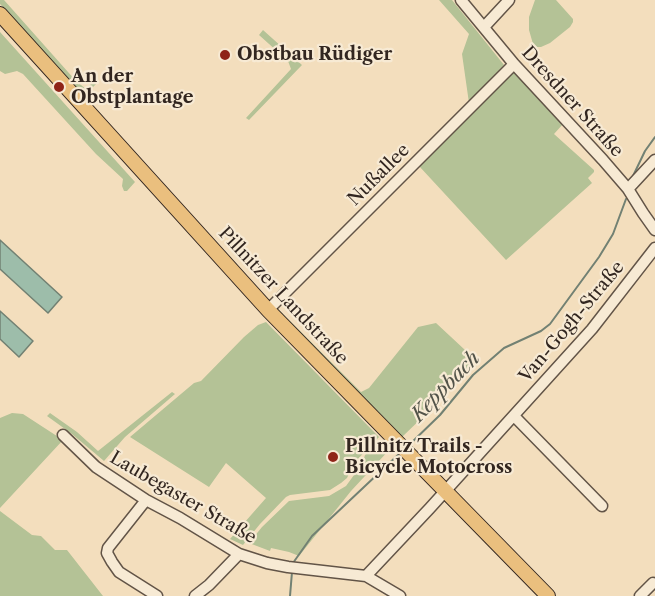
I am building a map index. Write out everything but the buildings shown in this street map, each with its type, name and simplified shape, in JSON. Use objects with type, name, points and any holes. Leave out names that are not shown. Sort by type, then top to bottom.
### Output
[{"type":"main road","name":"Pillnitzer Landstraße","points":[[0,14],[268,310],[548,596]]},
{"type":"street","name":"Dresdner Straße","points":[[461,0],[514,64],[628,189],[655,230]]},
{"type":"street","points":[[484,27],[509,0]]},
{"type":"street","name":"Nußallee","points":[[268,310],[514,64]]},
{"type":"street","points":[[628,189],[655,159]]},
{"type":"street","name":"Van-Gogh-Straße","points":[[366,576],[592,329],[655,248]]},
{"type":"street","points":[[514,416],[602,506]]},
{"type":"street","name":"Laubegaster Straße","points":[[63,435],[96,467],[146,500],[239,554],[292,568],[366,576],[400,596]]},
{"type":"street","points":[[146,500],[108,548],[107,553],[119,572],[157,596]]},
{"type":"street","points":[[195,596],[239,554]]},
{"type":"street","points":[[640,596],[653,583]]},
{"type":"shaded area","points":[[0,0],[4,0],[76,81],[86,89],[97,78],[99,81],[82,95],[0,4]]},
{"type":"shaded area","points":[[439,0],[452,0],[504,65],[469,103],[462,54],[469,34]]},
{"type":"shaded area","points":[[535,0],[556,0],[573,19],[570,27],[550,43],[541,47],[533,44],[529,30],[529,17]]},
{"type":"shaded area","points":[[263,30],[302,65],[249,120],[246,118],[291,69],[288,61],[259,35]]},
{"type":"shaded area","points":[[0,32],[135,182],[127,191],[124,191],[122,186],[123,179],[96,154],[23,74],[17,71],[5,74],[0,71]]},
{"type":"shaded area","points":[[513,71],[563,124],[554,134],[594,172],[588,178],[592,183],[506,260],[419,166]]},
{"type":"shaded area","points":[[0,240],[62,297],[48,313],[0,269]]},
{"type":"shaded area","points":[[275,306],[361,392],[369,388],[418,327],[436,323],[479,363],[402,437],[275,309]]},
{"type":"shaded area","points":[[0,311],[33,341],[19,357],[0,339]]},
{"type":"shaded area","points":[[266,322],[379,437],[354,463],[347,478],[341,483],[330,490],[286,497],[243,545],[230,539],[266,498],[226,463],[209,487],[130,437],[194,383],[201,381],[244,337],[258,325]]},
{"type":"shaded area","points":[[172,392],[175,394],[125,437],[104,461],[47,416],[50,413],[77,432],[98,451]]},
{"type":"shaded area","points":[[12,413],[23,414],[63,440],[0,508],[0,418]]},
{"type":"shaded area","points":[[382,440],[391,448],[351,491],[299,556],[271,548],[270,551],[249,543],[289,501],[329,496],[346,486],[362,464],[365,455]]},
{"type":"shaded area","points":[[0,511],[32,535],[41,536],[55,550],[67,550],[103,596],[0,596]]},
{"type":"waterway","name":"Keppbach","points":[[633,176],[645,151],[655,137]]},
{"type":"waterway","name":"Keppbach","points":[[408,446],[440,415],[473,375],[504,348],[541,331],[550,324],[613,234],[626,199]]},
{"type":"waterway","name":"Keppbach","points":[[293,563],[312,536],[399,454]]},
{"type":"waterway","name":"Keppbach","points":[[290,596],[292,572]]},
{"type":"place","name":"Obstbau Rüdiger","points":[[225,55]]},
{"type":"place","name":"An der Obstplantage","points":[[59,87]]},
{"type":"place","name":"Pillnitz Trails - Bicycle Motocross","points":[[333,457]]}]
